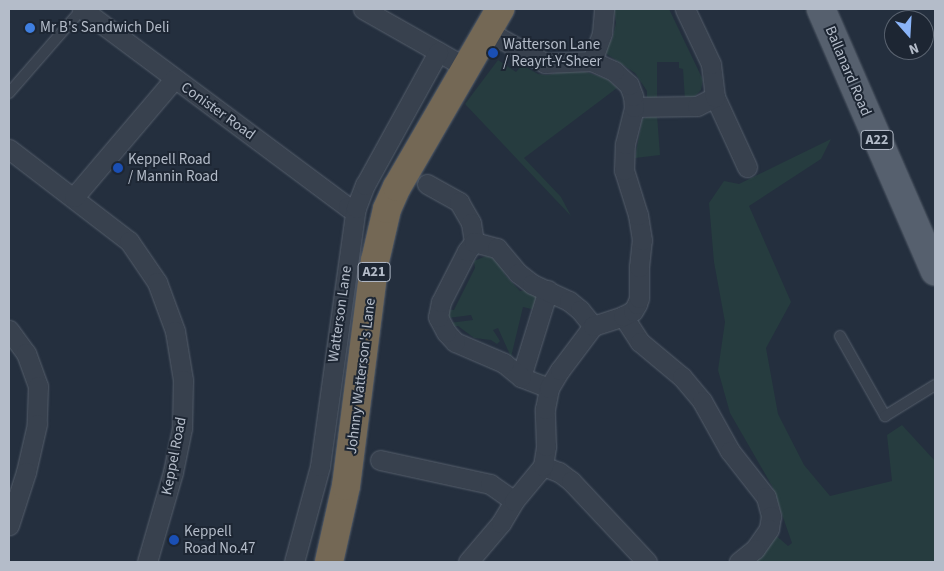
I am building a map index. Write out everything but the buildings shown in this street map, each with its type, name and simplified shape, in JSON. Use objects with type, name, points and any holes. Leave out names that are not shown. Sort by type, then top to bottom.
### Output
[{"type":"highway","name":"Johnny Watterson's Lane","points":[[328,562],[346,486],[375,261],[387,209],[396,187],[494,20]]},
{"type":"main road","name":"Ballanard Road","points":[[820,9],[935,271]]},
{"type":"street","name":"Conister Road","points":[[82,9],[348,207],[356,208]]},
{"type":"street","points":[[364,9],[466,68]]},
{"type":"street","points":[[592,61],[602,32],[604,9]]},
{"type":"street","points":[[685,9],[711,64],[715,97],[747,168]]},
{"type":"street","points":[[468,562],[501,523],[514,501],[543,466],[546,446],[545,409],[550,388],[581,338],[593,326],[633,311],[639,298],[641,228],[628,184],[624,156],[634,107],[629,85],[622,77],[592,61],[545,63],[494,20]]},
{"type":"street","name":"Watterson Lane","points":[[294,562],[320,466],[356,208],[365,185],[438,52]]},
{"type":"street","points":[[74,197],[174,79]]},
{"type":"street","points":[[634,107],[697,106],[715,97]]},
{"type":"street","name":"Keppel Road","points":[[9,149],[129,241],[157,282],[175,331],[183,380],[182,428],[174,472],[147,562]]},
{"type":"street","points":[[434,192],[459,202],[471,223],[474,242],[441,302],[438,317],[446,332],[455,342],[504,363],[521,377],[550,388]]},
{"type":"street","points":[[474,242],[497,248],[518,273],[532,284],[570,301],[593,326]]},
{"type":"street","points":[[521,377],[548,290]]},
{"type":"street","points":[[623,316],[640,342],[682,377],[702,401],[730,451],[766,497],[771,516],[769,529],[754,549],[739,562]]},
{"type":"street","points":[[9,330],[26,353],[38,386],[37,424],[26,472],[9,525]]},
{"type":"street","points":[[380,460],[400,470],[490,484],[514,501]]},
{"type":"street","points":[[543,466],[559,472],[570,482],[647,562]]},
{"type":"lane","points":[[9,93],[82,9]]},
{"type":"lane","points":[[840,336],[885,416],[935,385]]},
{"type":"green space","points":[[614,9],[669,9],[703,80],[701,90],[694,97],[685,100],[683,69],[679,68],[679,62],[657,62],[657,102],[647,99],[647,91],[635,73],[604,52],[605,44],[612,40],[616,23]]},
{"type":"green space","points":[[498,60],[516,72],[522,65],[538,74],[547,75],[568,71],[586,72],[607,79],[617,88],[524,158],[561,197],[571,216],[465,104]]},
{"type":"green space","points":[[657,115],[660,155],[635,158],[642,120],[648,116]]},
{"type":"green space","points":[[831,139],[821,159],[749,206],[791,302],[766,348],[778,414],[804,465],[830,496],[892,481],[887,435],[902,425],[935,461],[935,562],[751,562],[773,533],[788,546],[792,543],[772,486],[730,413],[718,370],[725,322],[714,262],[709,203],[724,181],[739,184]]},
{"type":"green space","points":[[486,256],[498,260],[505,275],[520,291],[527,290],[537,296],[536,310],[523,307],[511,357],[498,328],[493,330],[500,341],[497,344],[491,340],[474,338],[458,326],[451,327],[449,323],[473,320],[471,315],[448,318],[449,310],[454,310],[475,268],[474,261]]},
{"type":"place","name":"Mr B's Sandwich Deli","points":[[30,28]]},
{"type":"place","name":"Watterson Lane / Reayrt-Y-Sheer","points":[[493,53]]},
{"type":"place","name":"Keppell Road / Mannin Road","points":[[118,168]]},
{"type":"place","name":"Keppell Road No.47","points":[[174,540]]}]
